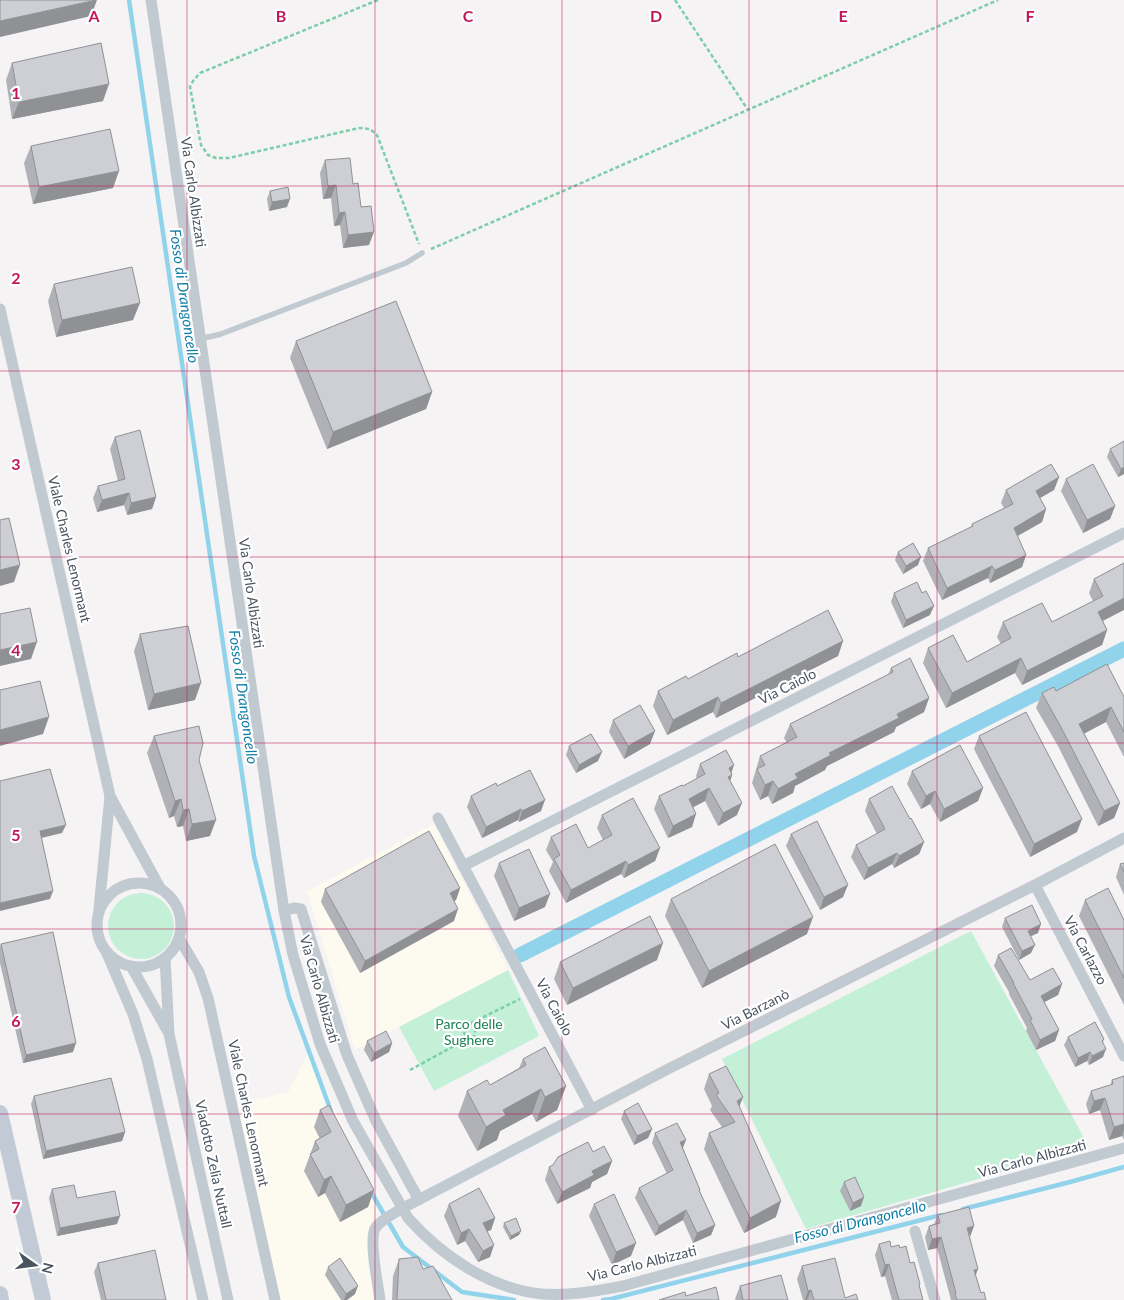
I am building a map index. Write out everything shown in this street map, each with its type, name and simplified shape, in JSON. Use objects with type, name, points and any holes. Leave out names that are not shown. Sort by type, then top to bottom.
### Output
[{"type":"main road","points":[[0,1113],[43,1300]]},
{"type":"main road","points":[[0,1294],[2,1300]]},
{"type":"street","name":"Via Carlo Albizzati","points":[[151,0],[284,911],[293,955],[320,1044],[353,1121],[398,1211],[443,1251],[461,1264],[484,1276],[531,1292],[579,1293],[623,1286],[1124,1148]]},
{"type":"street","name":"Viale Charles Lenormant","points":[[0,309],[110,796],[160,888]]},
{"type":"street","name":"Via Caiolo","points":[[464,866],[1124,533]]},
{"type":"street","name":"Viale Charles Lenormant","points":[[98,916],[110,796]]},
{"type":"street","name":"Via Caiolo","points":[[438,818],[592,1110]]},
{"type":"street","name":"Via Barzanò","points":[[380,1300],[372,1237],[374,1229],[380,1222],[662,1073],[1035,885],[1124,838]]},
{"type":"street","points":[[106,952],[122,964],[131,966],[149,966],[165,958],[174,949],[179,938],[181,924],[179,910],[171,897],[160,888],[148,884],[134,883],[122,886],[111,894],[103,904],[98,916],[97,929],[100,941],[133,1014],[147,1059],[203,1300]]},
{"type":"street","name":"Via Carlazzo","points":[[1035,885],[1124,1056]]},
{"type":"street","points":[[284,911],[294,908],[301,909],[347,1054],[376,1121],[419,1200]]},
{"type":"street","name":"Viale Charles Lenormant","points":[[179,938],[199,972],[208,998],[275,1300]]},
{"type":"street","name":"Viadotto Zelia Nuttall","points":[[165,958],[169,1034],[228,1300]]},
{"type":"street","name":"Viadotto Zelia Nuttall","points":[[131,966],[169,1034]]},
{"type":"street","points":[[915,1231],[935,1300]]},
{"type":"lane","points":[[200,339],[221,334],[406,263],[422,253]]},
{"type":"path","points":[[378,0],[200,73],[190,87],[201,145],[208,155],[216,158],[229,158],[359,128],[370,128],[377,135],[422,253],[998,0]]},
{"type":"path","points":[[675,0],[748,110]]},
{"type":"path","points":[[467,1039],[464,1034],[465,1024],[471,1023],[531,994]]},
{"type":"path","points":[[410,1070],[474,1037],[475,1027],[471,1023]]},
{"type":"shaded area","points":[[434,824],[508,970],[355,1050],[307,891]]},
{"type":"shaded area","points":[[309,1051],[378,1206],[373,1232],[378,1300],[275,1300],[232,1106],[288,1092]]},
{"type":"green space","points":[[141,893],[153,896],[164,903],[171,914],[174,926],[171,938],[164,949],[153,956],[141,959],[129,956],[118,949],[111,938],[108,926],[111,914],[118,903],[129,896]]},
{"type":"green space","points":[[971,931],[1089,1147],[806,1229],[722,1059]]},
{"type":"green space","name":"Parco delle Sughere","points":[[508,970],[539,1036],[434,1091],[399,1027]]},
{"type":"building","points":[[0,0],[96,0],[0,21]]},
{"type":"building","points":[[101,43],[109,84],[19,102],[12,63]]},
{"type":"building","points":[[110,129],[119,171],[39,187],[31,146]]},
{"type":"building","points":[[350,158],[353,184],[358,183],[361,207],[371,206],[374,232],[348,235],[345,212],[339,213],[336,185],[328,186],[325,160]]},
{"type":"building","points":[[288,187],[290,199],[272,202],[270,191]]},
{"type":"building","points":[[132,267],[140,303],[62,320],[54,284]]},
{"type":"building","points":[[396,301],[432,392],[333,432],[296,341]]},
{"type":"building","points":[[140,430],[156,497],[131,503],[129,493],[102,500],[98,486],[125,479],[115,437]]},
{"type":"building","points":[[1124,441],[1124,467],[1121,469],[1110,449]]},
{"type":"building","points":[[1051,464],[1059,477],[1036,491],[1046,509],[1014,528],[1026,555],[995,570],[992,566],[947,588],[928,548],[1013,504],[1006,490]]},
{"type":"building","points":[[1093,464],[1115,506],[1087,520],[1066,479]]},
{"type":"building","points":[[9,518],[20,565],[0,570],[0,520]]},
{"type":"building","points":[[913,543],[921,557],[906,566],[898,552]]},
{"type":"building","points":[[1124,563],[1124,598],[1098,612],[1107,630],[1027,671],[1021,658],[952,693],[928,648],[953,635],[967,662],[1011,638],[1003,622],[1042,603],[1052,622],[1103,596],[1094,579]]},
{"type":"building","points":[[917,582],[922,593],[926,591],[934,606],[906,620],[894,593]]},
{"type":"building","points":[[30,608],[37,642],[0,650],[0,614]]},
{"type":"building","points":[[828,610],[843,641],[721,703],[718,697],[673,720],[658,691],[686,676],[688,679],[737,653],[738,657]]},
{"type":"building","points":[[188,626],[201,683],[154,694],[140,634]]},
{"type":"building","points":[[910,658],[929,698],[897,714],[899,718],[829,753],[831,755],[795,774],[798,778],[778,789],[773,781],[765,785],[757,769],[765,765],[760,756],[797,737],[790,724],[893,672],[891,668]]},
{"type":"building","points":[[1107,664],[1124,697],[1124,732],[1111,707],[1079,724],[1120,803],[1104,811],[1042,693],[1054,687],[1056,691]]},
{"type":"building","points":[[40,681],[49,717],[0,730],[0,690]]},
{"type":"building","points":[[640,705],[655,731],[628,746],[613,720]]},
{"type":"building","points":[[1026,712],[1082,819],[1034,844],[979,736]]},
{"type":"building","points":[[199,726],[203,743],[199,760],[216,820],[192,824],[189,809],[183,810],[181,799],[175,801],[154,736]]},
{"type":"building","points":[[591,734],[602,752],[579,765],[569,746]]},
{"type":"building","points":[[960,745],[983,788],[944,809],[935,791],[926,796],[912,771]]},
{"type":"building","points":[[726,750],[734,765],[729,768],[732,775],[728,777],[742,803],[723,813],[709,788],[689,799],[696,814],[673,826],[659,796],[705,774],[700,764]]},
{"type":"building","points":[[50,769],[66,825],[40,831],[53,891],[0,903],[0,781]]},
{"type":"building","points":[[530,770],[545,800],[522,811],[521,809],[486,827],[471,796],[496,783],[497,786]]},
{"type":"building","points":[[892,786],[924,842],[899,856],[897,853],[868,868],[856,845],[885,829],[869,799]]},
{"type":"building","points":[[633,798],[660,848],[628,865],[626,861],[571,890],[554,859],[560,855],[551,837],[576,824],[588,848],[612,835],[602,815]]},
{"type":"building","points":[[817,821],[848,885],[824,897],[791,834]]},
{"type":"building","points":[[429,831],[460,888],[450,893],[458,909],[365,961],[325,889]]},
{"type":"building","points":[[775,844],[813,917],[709,971],[671,899]]},
{"type":"building","points":[[529,849],[550,894],[519,908],[499,863]]},
{"type":"building","points":[[1124,863],[1124,872],[1120,864]]},
{"type":"building","points":[[1108,888],[1124,920],[1124,978],[1085,900]]},
{"type":"building","points":[[1032,905],[1041,924],[1028,931],[1035,945],[1022,951],[1005,918]]},
{"type":"building","points":[[650,916],[663,943],[573,988],[560,962]]},
{"type":"building","points":[[53,932],[76,1043],[26,1055],[1,944]]},
{"type":"building","points":[[1011,948],[1030,980],[1053,968],[1062,984],[1041,996],[1059,1030],[1040,1040],[1030,1020],[1032,1019],[998,955]]},
{"type":"building","points":[[1095,1022],[1104,1039],[1102,1041],[1106,1049],[1092,1056],[1090,1052],[1078,1058],[1068,1037]]},
{"type":"building","points":[[386,1031],[392,1043],[374,1053],[367,1041]]},
{"type":"building","points":[[545,1047],[566,1086],[545,1097],[541,1089],[503,1110],[506,1115],[486,1127],[467,1091],[487,1080],[490,1085],[526,1065],[523,1059]]},
{"type":"building","points":[[726,1066],[743,1097],[737,1101],[781,1201],[750,1218],[709,1133],[735,1122],[716,1095],[719,1093],[709,1074]]},
{"type":"building","points":[[1124,1076],[1124,1124],[1114,1127],[1105,1098],[1094,1101],[1091,1091],[1113,1084],[1112,1080]]},
{"type":"building","points":[[111,1078],[125,1132],[46,1151],[34,1096]]},
{"type":"building","points":[[638,1103],[652,1129],[637,1136],[624,1111]]},
{"type":"building","points":[[329,1105],[374,1190],[346,1205],[331,1176],[324,1180],[310,1154],[319,1149],[315,1141],[331,1132],[320,1110]]},
{"type":"building","points":[[677,1123],[686,1140],[680,1142],[715,1225],[697,1233],[686,1210],[659,1226],[639,1188],[673,1170],[655,1133]]},
{"type":"building","points":[[588,1142],[593,1152],[604,1146],[612,1161],[592,1171],[594,1175],[562,1192],[549,1167],[553,1165],[558,1157]]},
{"type":"building","points":[[855,1177],[864,1197],[853,1203],[844,1182]]},
{"type":"building","points":[[74,1185],[77,1198],[115,1191],[120,1216],[60,1228],[52,1189]]},
{"type":"building","points":[[479,1188],[495,1218],[483,1223],[494,1245],[483,1251],[469,1229],[461,1233],[449,1204]]},
{"type":"building","points":[[614,1194],[636,1243],[616,1252],[594,1204]]},
{"type":"building","points":[[969,1207],[974,1226],[967,1228],[978,1269],[974,1270],[981,1293],[984,1292],[986,1300],[957,1300],[941,1237],[932,1239],[929,1226],[940,1223],[938,1215]]},
{"type":"building","points":[[516,1218],[521,1231],[511,1236],[504,1223]]},
{"type":"building","points":[[890,1241],[891,1247],[899,1245],[900,1248],[906,1246],[910,1263],[914,1262],[923,1300],[899,1300],[889,1264],[885,1265],[879,1244]]},
{"type":"building","points":[[155,1250],[166,1300],[106,1300],[98,1263]]},
{"type":"building","points":[[418,1257],[423,1269],[433,1266],[452,1300],[397,1300],[399,1259]]},
{"type":"building","points":[[340,1258],[358,1286],[346,1294],[328,1267]]},
{"type":"building","points":[[835,1258],[845,1298],[856,1294],[858,1300],[814,1300],[811,1290],[808,1291],[802,1266]]},
{"type":"building","points":[[781,1275],[788,1300],[743,1300],[740,1286]]},
{"type":"building","points":[[716,1287],[719,1300],[659,1300],[685,1292],[686,1296]]},
{"type":"waterway","name":"Fosso di Drangoncello","points":[[129,0],[254,856],[289,997],[331,1111]]},
{"type":"waterway","points":[[520,955],[1124,649]]},
{"type":"waterway","name":"Fosso di Drangoncello","points":[[963,1209],[1124,1167]]},
{"type":"waterway","name":"Fosso di Drangoncello","points":[[371,1192],[403,1247],[462,1292],[514,1300]]},
{"type":"waterway","name":"Fosso di Drangoncello","points":[[603,1300],[941,1215]]}]
